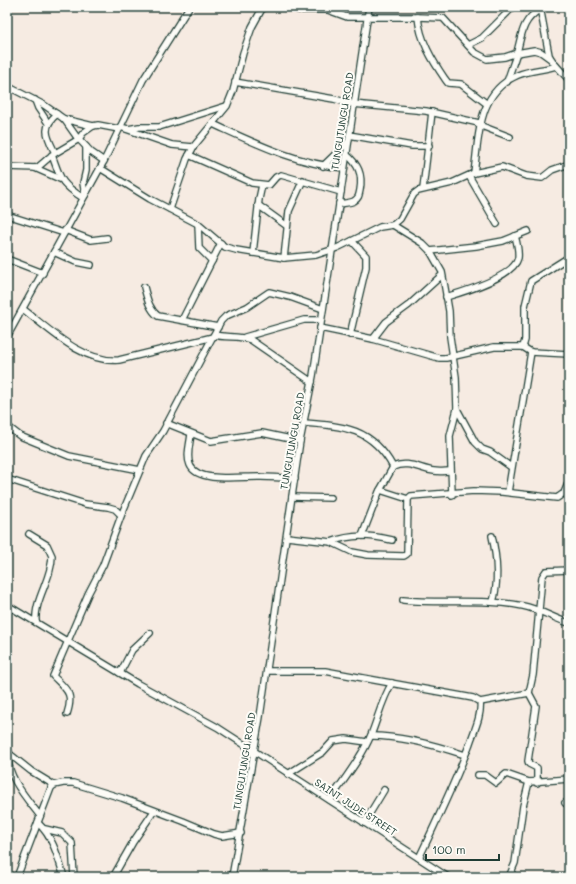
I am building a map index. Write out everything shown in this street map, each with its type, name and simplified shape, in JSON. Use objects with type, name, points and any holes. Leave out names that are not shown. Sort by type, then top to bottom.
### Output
[{"type":"street","points":[[7,337],[122,128],[143,80],[189,7]]},
{"type":"street","points":[[170,209],[193,147],[227,106],[233,92],[243,53],[252,27],[263,7]]},
{"type":"street","points":[[287,7],[300,10],[320,9],[335,12],[347,17],[443,18],[468,45],[480,56],[487,59],[538,50],[552,60]]},
{"type":"street","name":"TUNGUTUNGU ROAD","points":[[232,877],[241,834],[267,670],[300,441],[312,382],[341,192],[348,135],[369,7]]},
{"type":"street","points":[[468,45],[482,38],[513,7]]},
{"type":"street","points":[[533,7],[540,9]]},
{"type":"street","points":[[507,82],[517,53],[523,26],[528,19],[540,9]]},
{"type":"street","points":[[540,9],[552,60],[569,80]]},
{"type":"street","points":[[418,17],[421,33],[426,47],[448,83],[460,84],[487,104]]},
{"type":"street","points":[[497,224],[471,174],[479,124],[492,95],[507,82],[520,74],[556,66]]},
{"type":"street","points":[[235,82],[334,99],[353,104],[432,112],[479,124],[510,137]]},
{"type":"street","points":[[7,86],[35,100],[64,119],[86,147],[104,161]]},
{"type":"street","points":[[35,100],[38,108],[48,123]]},
{"type":"street","points":[[64,119],[93,126],[98,125],[122,128],[159,127],[227,106]]},
{"type":"street","points":[[423,189],[432,112]]},
{"type":"street","points":[[57,114],[48,123],[46,129],[60,179]]},
{"type":"street","points":[[213,124],[276,153],[323,166],[344,168]]},
{"type":"street","points":[[35,168],[42,165],[53,154],[79,139],[83,133],[93,126]]},
{"type":"street","points":[[122,128],[172,145],[193,147]]},
{"type":"street","points":[[348,135],[412,146],[429,146]]},
{"type":"street","points":[[323,166],[348,142]]},
{"type":"street","points":[[84,196],[83,183],[86,170],[86,147]]},
{"type":"street","points":[[339,204],[356,200],[359,197],[362,183],[360,170],[354,161],[346,154]]},
{"type":"street","points":[[189,155],[252,183],[269,185],[276,177],[281,175],[341,192]]},
{"type":"street","points":[[100,168],[198,224],[221,243],[236,250],[284,258],[302,257],[331,250],[380,226],[393,225],[400,219],[414,194],[423,189],[452,183],[471,174],[502,167],[536,179],[542,178],[552,170],[569,164]]},
{"type":"street","points":[[7,167],[35,168],[60,179],[71,190],[84,196]]},
{"type":"street","points":[[284,258],[289,211],[303,180]]},
{"type":"street","points":[[253,253],[258,205],[262,185]]},
{"type":"street","points":[[258,205],[287,226]]},
{"type":"street","points":[[7,215],[91,240],[107,238]]},
{"type":"street","points":[[198,224],[199,248],[212,261]]},
{"type":"street","points":[[393,225],[430,251],[442,275],[449,311],[450,337],[454,356],[457,410],[450,436],[452,495]]},
{"type":"street","points":[[430,251],[476,246],[503,241],[528,231]]},
{"type":"street","points":[[446,297],[469,290],[512,269],[518,259],[518,249],[515,236]]},
{"type":"street","points":[[350,335],[366,267],[366,256],[352,241]]},
{"type":"street","points":[[182,320],[221,243]]},
{"type":"street","points":[[54,252],[76,262],[92,265]]},
{"type":"street","points":[[523,347],[525,340],[526,295],[531,281],[569,257]]},
{"type":"street","points":[[7,259],[42,273]]},
{"type":"street","points":[[373,339],[386,322],[409,305],[442,275]]},
{"type":"street","points":[[144,287],[149,305],[158,316],[218,327]]},
{"type":"street","points":[[67,714],[70,705],[69,693],[53,676],[88,594],[103,565],[121,515],[146,456],[166,423],[218,327],[226,316],[247,308],[269,292],[290,297],[323,310]]},
{"type":"street","points":[[23,309],[87,356],[108,361],[119,360],[213,336],[232,338],[245,337],[304,320],[321,320]]},
{"type":"street","points":[[320,328],[373,339],[439,358],[494,347],[523,347],[531,352],[569,354]]},
{"type":"street","points":[[245,337],[278,357],[312,382]]},
{"type":"street","points":[[508,492],[531,352]]},
{"type":"street","points":[[457,410],[478,445],[511,467]]},
{"type":"street","points":[[166,423],[211,441],[262,433],[300,441]]},
{"type":"street","points":[[304,423],[341,427],[363,434],[375,442],[383,451],[393,467]]},
{"type":"street","points":[[7,426],[27,439],[69,456],[140,470]]},
{"type":"street","points":[[191,434],[188,460],[194,471],[201,475],[224,478],[261,477],[295,479]]},
{"type":"street","points":[[393,467],[406,465],[432,471],[450,471]]},
{"type":"street","points":[[362,536],[380,490],[393,467]]},
{"type":"street","points":[[7,479],[85,504],[115,509],[121,515]]},
{"type":"street","points":[[408,499],[411,496],[452,495],[474,492],[508,492],[558,498],[564,493],[569,481]]},
{"type":"street","points":[[380,490],[408,499]]},
{"type":"street","points":[[292,496],[331,498]]},
{"type":"street","points":[[287,537],[331,542],[352,552],[368,556],[404,556],[407,554],[408,499]]},
{"type":"street","points":[[29,534],[46,545],[52,556],[38,604],[36,622]]},
{"type":"street","points":[[331,542],[347,536],[362,536],[392,540]]},
{"type":"street","points":[[492,536],[496,558],[497,586],[494,602]]},
{"type":"street","points":[[537,783],[537,768],[529,764],[528,761],[536,706],[529,693],[533,675],[541,582],[544,573],[552,570],[569,570]]},
{"type":"street","points":[[403,600],[431,602],[494,602],[522,606],[569,623]]},
{"type":"street","name":"SAINT JUDE STREET","points":[[7,605],[120,673],[217,728],[448,877]]},
{"type":"street","points":[[120,673],[132,650],[150,633]]},
{"type":"street","points":[[267,670],[325,671],[473,698],[480,702],[529,693]]},
{"type":"street","points":[[330,800],[358,760],[371,736],[392,683]]},
{"type":"street","points":[[419,858],[434,829],[465,755],[481,708],[480,702]]},
{"type":"street","points":[[371,736],[407,739],[465,755]]},
{"type":"street","points":[[288,774],[323,752],[333,741],[346,739],[367,742]]},
{"type":"street","points":[[8,753],[31,771],[54,785],[73,783],[122,798],[214,834],[222,836],[241,834]]},
{"type":"street","points":[[8,753],[10,772],[40,816]]},
{"type":"street","points":[[478,775],[485,776],[494,783],[498,782],[503,774],[537,783],[569,779]]},
{"type":"street","points":[[509,877],[515,863],[523,806],[529,782]]},
{"type":"street","points":[[17,877],[47,798],[54,785]]},
{"type":"street","points":[[364,823],[384,790]]},
{"type":"street","points":[[113,877],[133,842],[154,811]]},
{"type":"street","points":[[38,823],[46,829],[62,834],[72,843],[74,877]]},
{"type":"street","points":[[46,829],[55,846],[64,877]]},
{"type":"street","points":[[436,877],[439,870]]}]
